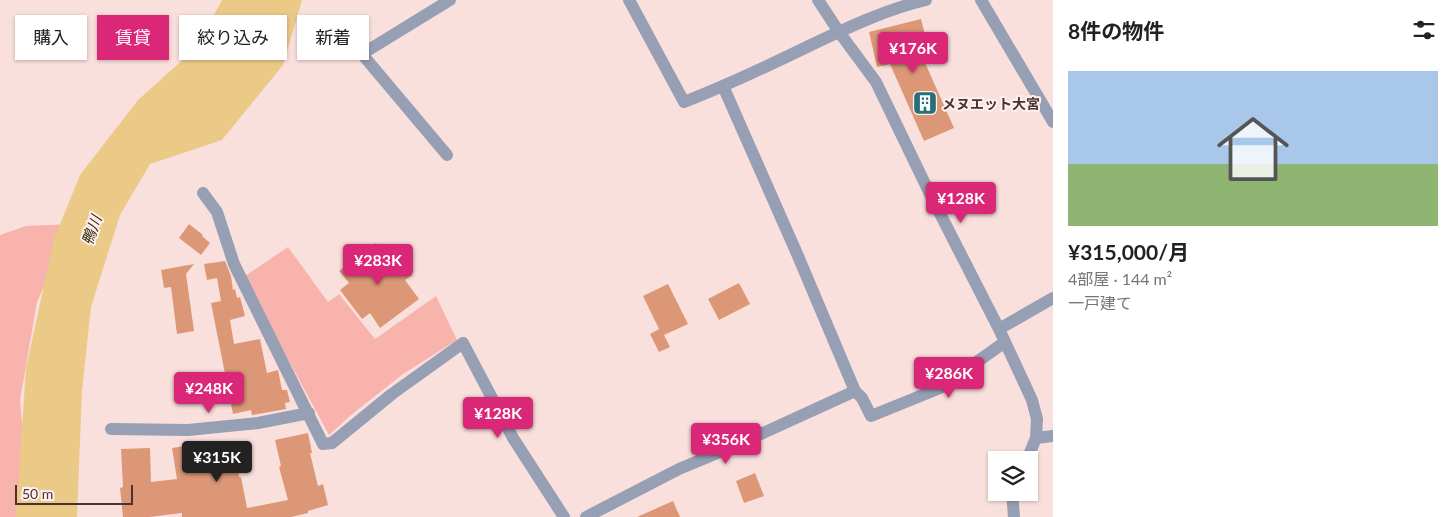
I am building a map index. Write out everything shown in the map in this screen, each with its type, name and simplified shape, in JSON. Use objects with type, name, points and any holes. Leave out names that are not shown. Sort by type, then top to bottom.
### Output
[{"type":"street","points":[[369,50],[450,0]]},
{"type":"street","points":[[629,0],[684,102],[839,32],[904,5],[926,0]]},
{"type":"street","points":[[818,0],[876,82],[930,194],[999,329],[1032,400],[1037,419],[1036,438],[1031,451]]},
{"type":"street","points":[[981,0],[1053,122]]},
{"type":"street","points":[[367,60],[447,155]]},
{"type":"street","points":[[723,86],[855,391],[862,398],[871,416],[940,388],[1005,342]]},
{"type":"street","points":[[204,193],[217,212],[234,264],[323,444],[332,443],[392,394],[463,343],[513,438],[564,517]]},
{"type":"street","points":[[999,329],[1053,298]]},
{"type":"street","points":[[586,517],[679,469],[855,391]]},
{"type":"street","points":[[111,429],[188,430],[258,423],[309,413]]},
{"type":"street","points":[[1036,438],[1053,436]]},
{"type":"street","points":[[1013,501],[1014,517]]},
{"type":"shaded area","points":[[72,224],[37,302],[20,400],[25,456],[19,517],[0,517],[0,235],[26,226]]},
{"type":"shaded area","points":[[288,247],[328,302],[339,294],[375,339],[436,296],[457,340],[403,374],[329,435],[249,287],[245,276]]},
{"type":"water","points":[[222,0],[302,0],[287,51],[287,15],[214,15]]},
{"type":"water","name":"鴨川","points":[[183,60],[284,60],[283,65],[222,140],[150,164],[120,215],[91,307],[82,391],[77,517],[16,517],[26,368],[54,239],[80,175],[138,100]]},
{"type":"building","points":[[921,19],[930,54],[922,56],[954,128],[924,141],[890,64],[877,67],[869,32]]},
{"type":"building","points":[[189,224],[210,243],[201,255],[179,238]]},
{"type":"building","points":[[376,243],[389,260],[396,254],[412,275],[405,280],[419,299],[380,328],[370,313],[362,319],[340,290],[349,283],[339,271]]},
{"type":"building","points":[[225,261],[231,276],[233,290],[235,289],[237,298],[240,297],[245,316],[230,320],[234,344],[260,339],[267,373],[278,370],[282,390],[287,390],[290,402],[285,403],[286,409],[252,415],[251,410],[233,414],[211,303],[221,301],[217,278],[207,280],[204,264]]},
{"type":"building","points":[[194,264],[186,274],[194,331],[177,334],[171,287],[164,288],[161,270]]},
{"type":"building","points":[[739,283],[750,304],[719,320],[708,299]]},
{"type":"building","points":[[668,284],[688,324],[664,335],[670,347],[659,352],[650,334],[659,329],[643,296]]},
{"type":"building","points":[[308,433],[312,453],[310,453],[318,486],[323,484],[328,505],[291,517],[182,517],[182,513],[149,517],[123,517],[120,488],[123,487],[121,449],[150,448],[151,482],[177,479],[172,448],[235,442],[239,477],[241,477],[247,508],[288,500],[279,467],[281,466],[275,440]]},
{"type":"building","points":[[755,473],[764,496],[744,503],[736,481]]},
{"type":"building","points":[[673,501],[680,517],[637,517]]},
{"type":"place","name":"メヌエット大宮","points":[[925,103]]}]
